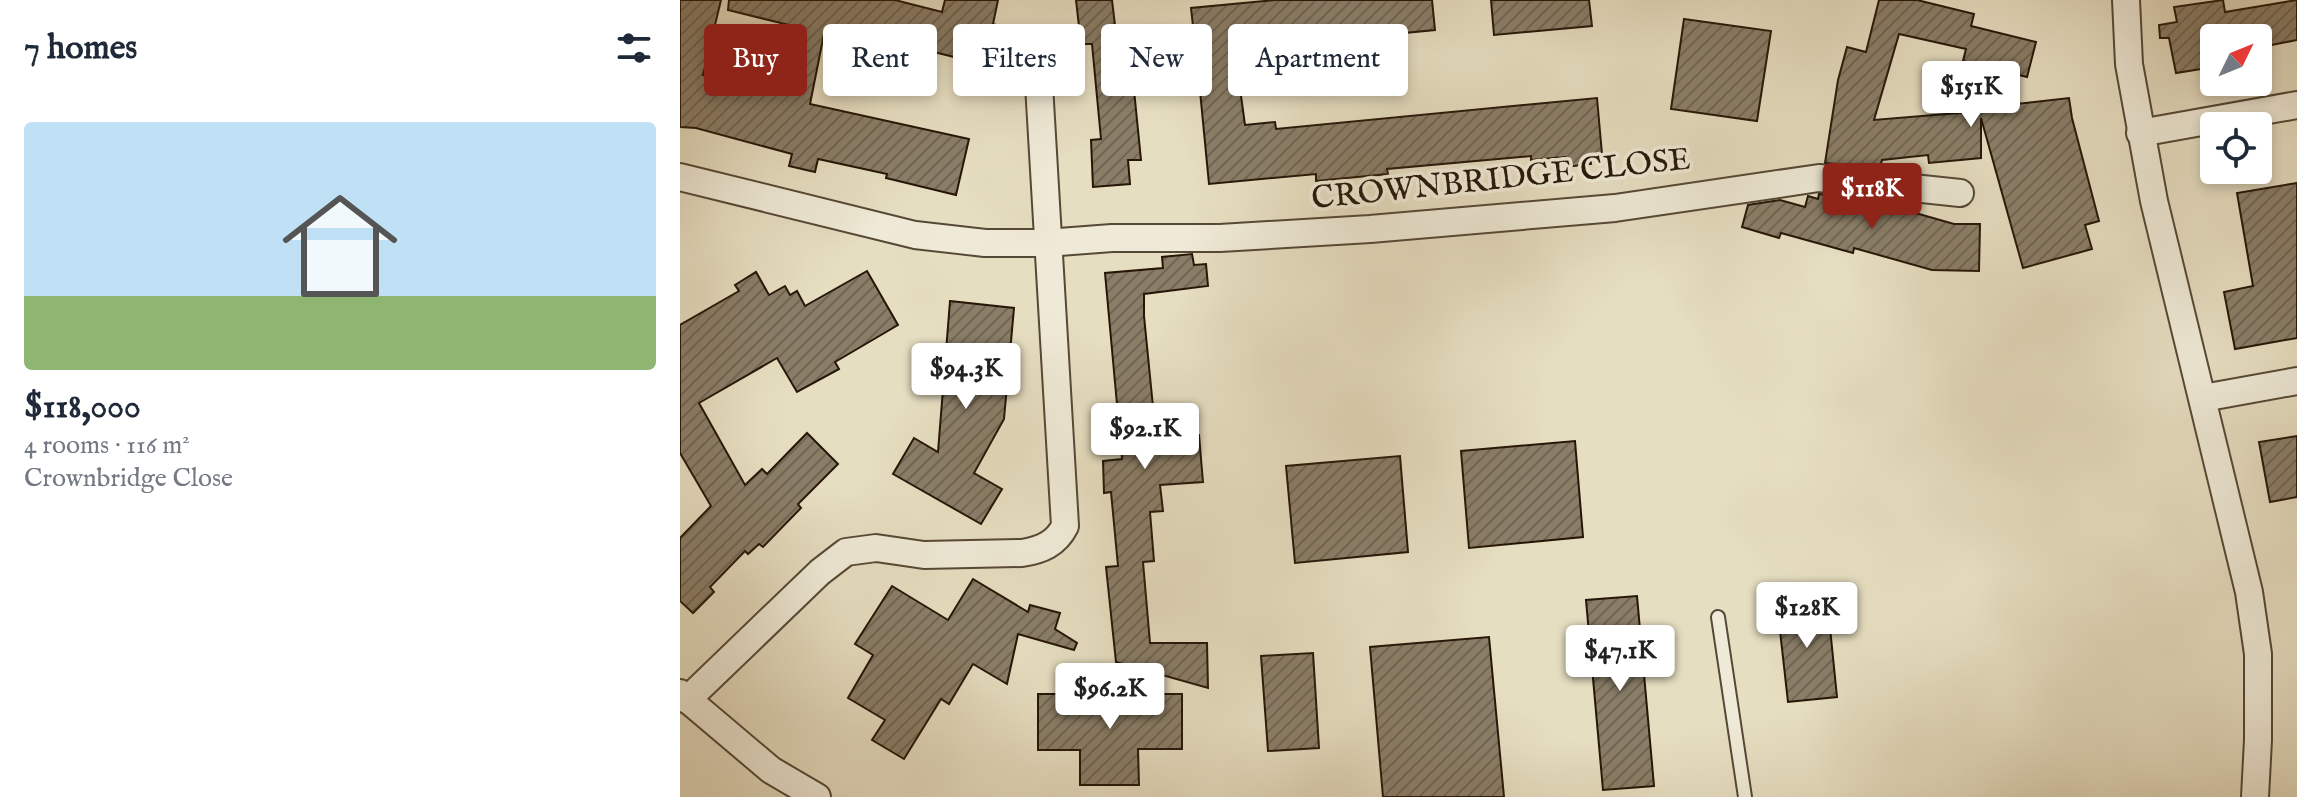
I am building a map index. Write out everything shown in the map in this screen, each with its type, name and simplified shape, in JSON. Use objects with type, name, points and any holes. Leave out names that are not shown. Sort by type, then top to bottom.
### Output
[{"type":"street","points":[[2126,0],[2129,64],[2154,201],[2246,576],[2256,639],[2258,740],[2255,797]]},
{"type":"street","points":[[817,797],[771,770],[684,697],[820,572],[846,552],[876,548],[924,555],[1022,553],[1037,550],[1060,537],[1065,526],[1039,96]]},
{"type":"street","points":[[2140,133],[2297,105]]},
{"type":"street","name":"CROWNBRIDGE CLOSE","points":[[680,177],[915,235],[985,243],[1220,238],[1370,229],[1615,208],[1819,178],[1960,193]]},
{"type":"street","points":[[2203,398],[2297,381]]},
{"type":"lane","points":[[1718,617],[1745,797]]},
{"type":"building","points":[[680,0],[721,0],[715,24],[704,24],[704,96],[807,96],[807,24],[785,24],[728,10],[729,0],[895,0],[942,12],[945,0],[998,0],[993,24],[953,24],[953,57],[937,53],[937,24],[823,24],[823,39],[810,104],[969,139],[956,195],[886,178],[887,174],[818,159],[815,172],[789,166],[792,154],[696,128],[680,127]]},
{"type":"building","points":[[1076,0],[1112,0],[1115,24],[1101,24],[1101,96],[1135,96],[1141,160],[1128,160],[1130,184],[1093,187],[1091,140],[1101,139],[1092,44],[1085,44],[1085,24],[1079,24]]},
{"type":"building","points":[[1275,0],[1432,0],[1435,30],[1408,33],[1408,24],[1228,24],[1228,96],[1241,96],[1245,125],[1275,122],[1276,129],[1597,98],[1602,154],[1590,155],[1591,164],[1566,167],[1565,157],[1531,160],[1531,156],[1387,169],[1388,174],[1316,181],[1316,174],[1209,184],[1200,96],[1212,96],[1212,24],[1193,24],[1191,8]]},
{"type":"building","points":[[1491,0],[1589,0],[1592,26],[1494,35]]},
{"type":"building","points":[[1879,0],[1917,0],[1974,14],[1971,26],[2036,42],[2027,77],[1963,61],[1966,49],[1899,34],[1874,120],[1982,111],[1981,108],[2069,98],[2099,221],[2085,225],[2092,249],[2023,268],[1981,118],[1981,158],[1929,163],[1928,155],[1882,160],[1880,167],[1825,163],[1838,80],[1847,47],[1866,52]]},
{"type":"building","points":[[2223,0],[2225,12],[2297,0],[2297,40],[2272,45],[2272,24],[2200,24],[2200,69],[2176,73],[2169,38],[2160,38],[2159,25],[2177,22],[2174,7]]},
{"type":"building","points":[[1684,19],[1771,31],[1757,121],[1671,109]]},
{"type":"building","points":[[2297,183],[2297,338],[2235,349],[2224,292],[2253,286],[2237,193]]},
{"type":"building","points":[[1819,194],[1870,200],[1954,224],[1980,224],[1979,271],[1932,270],[1854,248],[1853,253],[1781,233],[1779,238],[1742,227],[1748,205],[1780,200],[1805,207],[1808,196],[1818,199]]},
{"type":"building","points":[[1192,254],[1194,265],[1206,264],[1208,286],[1144,294],[1144,316],[1156,437],[1199,435],[1203,482],[1160,485],[1163,511],[1150,512],[1154,561],[1143,562],[1150,643],[1207,643],[1208,688],[1116,662],[1106,567],[1118,566],[1111,492],[1104,493],[1103,461],[1122,459],[1105,273],[1163,268],[1162,257]]},
{"type":"building","points":[[867,271],[898,325],[835,362],[839,369],[797,392],[777,358],[699,403],[745,485],[762,469],[767,474],[807,433],[838,464],[798,504],[801,508],[763,547],[759,544],[748,554],[745,551],[710,587],[714,592],[693,613],[680,601],[680,538],[711,506],[680,453],[680,325],[739,291],[735,285],[756,272],[769,295],[785,286],[790,295],[797,291],[805,306]]},
{"type":"building","points":[[950,301],[1014,308],[1004,419],[974,473],[1002,489],[981,524],[893,474],[914,438],[938,452]]},
{"type":"building","points":[[2297,436],[2297,497],[2270,502],[2259,442]]},
{"type":"building","points":[[1575,441],[1583,537],[1469,548],[1461,451]]},
{"type":"building","points":[[1400,456],[1408,552],[1295,563],[1286,466]]},
{"type":"building","points":[[973,579],[1028,612],[1030,605],[1060,613],[1055,629],[1077,643],[1074,650],[1018,634],[1007,684],[973,664],[949,704],[941,699],[904,759],[872,740],[885,720],[848,698],[873,655],[855,644],[892,586],[948,620]]},
{"type":"building","points":[[1637,596],[1654,786],[1603,790],[1586,600]]},
{"type":"building","points":[[1827,598],[1837,697],[1788,702],[1777,604]]},
{"type":"building","points":[[1489,637],[1504,797],[1383,797],[1370,647]]},
{"type":"building","points":[[1313,653],[1319,748],[1268,751],[1261,656]]},
{"type":"building","points":[[1038,694],[1182,694],[1182,749],[1138,749],[1139,785],[1080,785],[1080,750],[1038,750]]}]
